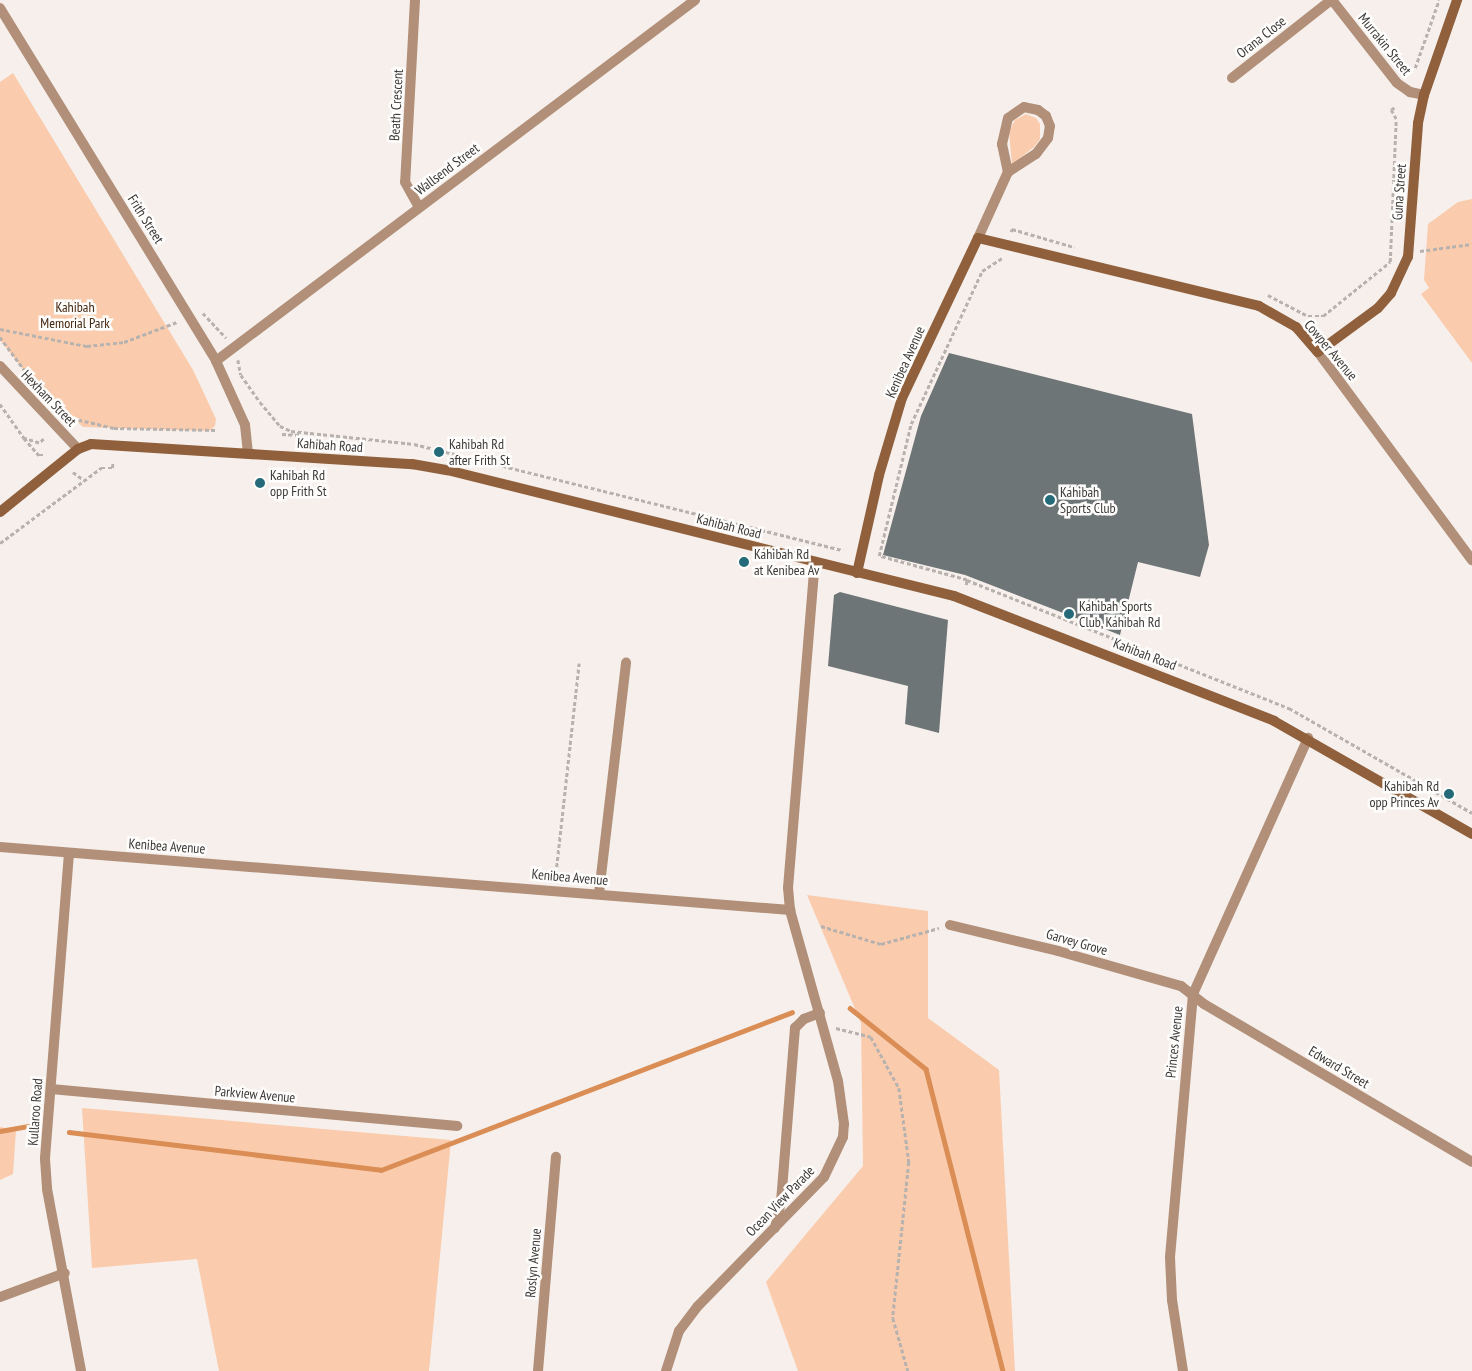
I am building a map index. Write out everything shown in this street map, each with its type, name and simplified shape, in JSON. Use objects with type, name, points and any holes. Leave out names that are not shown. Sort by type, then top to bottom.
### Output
[{"type":"main road","name":"Guna Street","points":[[1318,352],[1364,321],[1391,293],[1401,276],[1408,252],[1418,123],[1424,95],[1457,0]]},
{"type":"main road","name":"Cowper Avenue","points":[[978,238],[1259,306],[1296,327],[1318,352]]},
{"type":"main road","name":"Kenibea Avenue","points":[[857,573],[879,475],[902,398],[978,238]]},
{"type":"main road","name":"Kahibah Road","points":[[78,449],[101,444],[412,464],[446,470],[954,596],[1178,681],[1308,738],[1472,834]]},
{"type":"main road","points":[[0,512],[78,449]]},
{"type":"street","name":"Beath Crescent","points":[[415,0],[405,182],[419,207]]},
{"type":"street","name":"Wallsend Street","points":[[216,360],[695,0]]},
{"type":"street","name":"Orana Close","points":[[1232,78],[1332,0]]},
{"type":"street","name":"Murrakin Street","points":[[1332,0],[1397,83],[1410,92],[1424,95]]},
{"type":"street","name":"Frith Street","points":[[0,8],[216,360],[246,425],[248,453]]},
{"type":"street","points":[[1024,107],[1038,110],[1046,116],[1050,126],[1048,138],[1036,154],[1008,172],[1002,144],[1008,118],[1024,107]]},
{"type":"street","name":"Kenibea Avenue","points":[[978,238],[1008,172]]},
{"type":"street","name":"Cowper Avenue","points":[[1318,352],[1472,560]]},
{"type":"street","name":"Hexham Street","points":[[0,366],[78,449]]},
{"type":"street","points":[[790,910],[789,870],[815,562]]},
{"type":"street","points":[[599,893],[626,663]]},
{"type":"street","name":"Princes Avenue","points":[[1183,1371],[1172,1300],[1170,1257],[1194,994],[1308,738]]},
{"type":"street","name":"Kenibea Avenue","points":[[0,847],[554,889],[790,910]]},
{"type":"street","name":"Kullaroo Road","points":[[69,853],[46,1159],[47,1189],[65,1273],[81,1371]]},
{"type":"street","name":"Ocean View Parade","points":[[666,1371],[679,1331],[698,1306],[824,1177],[843,1136],[844,1124],[838,1081],[790,910]]},
{"type":"street","name":"Garvey Grove","points":[[950,925],[1067,953],[1181,986],[1194,994]]},
{"type":"street","name":"Edward Street","points":[[1194,994],[1472,1162]]},
{"type":"street","points":[[775,1228],[781,1202],[795,1028],[804,1019],[820,1012]]},
{"type":"street","name":"Parkview Avenue","points":[[51,1089],[457,1126]]},
{"type":"street","name":"Roslyn Avenue","points":[[538,1371],[556,1157]]},
{"type":"street","points":[[0,1297],[65,1273]]},
{"type":"path","points":[[1415,68],[1439,0]]},
{"type":"path","points":[[1264,294],[1308,316],[1322,316],[1390,262],[1396,119],[1391,110],[1396,106]]},
{"type":"path","points":[[1010,232],[1012,229],[1080,248]]},
{"type":"path","points":[[1408,252],[1472,244]]},
{"type":"path","points":[[879,556],[912,424],[982,271],[1002,258]]},
{"type":"path","points":[[0,329],[70,345],[96,346],[147,336],[189,316],[202,312],[226,336],[238,359],[241,375],[270,415],[280,426],[307,435]]},
{"type":"path","points":[[0,336],[30,376],[72,418],[114,428],[216,430]]},
{"type":"path","points":[[0,404],[24,438],[39,455],[45,455]]},
{"type":"path","points":[[282,434],[414,444],[843,550]]},
{"type":"path","points":[[24,438],[39,443],[44,439]]},
{"type":"path","points":[[0,543],[101,468],[112,468],[112,463]]},
{"type":"path","points":[[73,472],[84,480]]},
{"type":"path","points":[[874,555],[967,580]]},
{"type":"path","points":[[554,889],[579,663]]},
{"type":"path","points":[[821,926],[881,944],[950,925]]},
{"type":"path","points":[[823,1024],[871,1037],[899,1088],[909,1162],[894,1318],[908,1371]]},
{"type":"green space","name":"Kahibah Memorial Park","points":[[13,73],[193,370],[216,419],[215,426],[209,431],[83,427],[30,378],[0,340],[0,82]]},
{"type":"green space","points":[[1026,114],[1036,118],[1040,124],[1040,139],[1034,147],[1012,164],[1009,132],[1015,120]]},
{"type":"green space","points":[[1472,199],[1472,363],[1421,294],[1429,288],[1424,280],[1428,224],[1458,202]]},
{"type":"green space","points":[[807,895],[928,911],[928,1018],[999,1070],[1015,1371],[798,1371],[766,1282],[863,1166],[861,1023]]},
{"type":"green space","points":[[82,1108],[451,1140],[429,1371],[219,1371],[197,1259],[92,1268]]},
{"type":"green space","points":[[0,1127],[16,1130],[13,1174],[0,1180]]},
{"type":"building","name":"Kahibah Sports Club","points":[[949,353],[1192,414],[1209,545],[1200,577],[1138,562],[1120,635],[965,575],[883,555],[921,416]]},
{"type":"building","points":[[840,592],[948,620],[939,733],[905,724],[908,686],[828,666],[834,595]]},
{"type":"waterway","points":[[850,1008],[926,1069],[1003,1371]]},
{"type":"waterway","points":[[69,1132],[381,1170],[792,1012]]},
{"type":"waterway","points":[[0,1131],[29,1126]]},
{"type":"place","name":"Kahibah Rd after Frith St","points":[[439,452]]},
{"type":"place","name":"Kahibah Rd opp Frith St","points":[[260,483]]},
{"type":"place","name":"Kahibah Sports Club","points":[[1050,500]]},
{"type":"place","name":"Kahibah Rd at Kenibea Av","points":[[744,562]]},
{"type":"place","name":"Kahibah Sports Club, Kahibah Rd","points":[[1069,614]]},
{"type":"place","name":"Kahibah Rd opp Princes Av","points":[[1449,794]]}]
